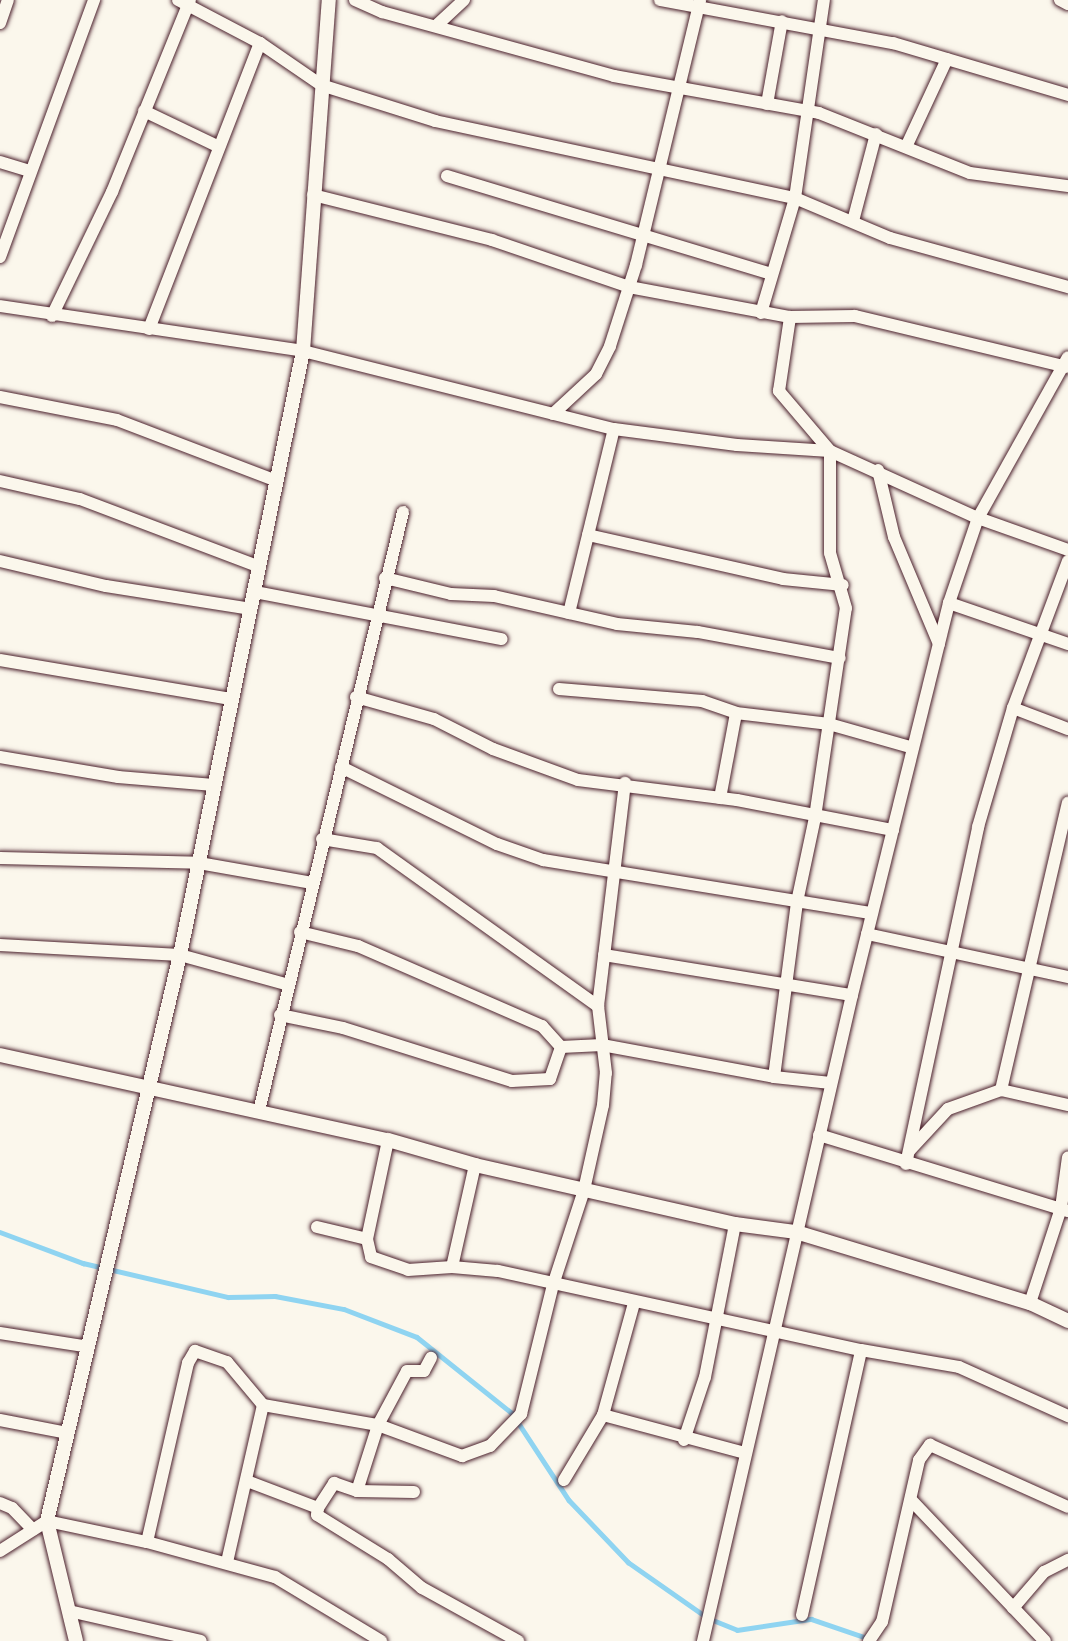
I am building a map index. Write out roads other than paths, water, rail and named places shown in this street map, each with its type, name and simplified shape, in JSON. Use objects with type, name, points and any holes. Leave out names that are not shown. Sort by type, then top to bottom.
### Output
[{"type":"street","points":[[0,23],[8,0]]},
{"type":"street","points":[[0,257],[94,0]]},
{"type":"street","points":[[76,1641],[47,1521],[180,955],[303,351],[329,0]]},
{"type":"street","points":[[355,0],[587,69],[679,89],[808,111],[876,134],[970,173],[1068,186]]},
{"type":"street","points":[[438,25],[464,0]]},
{"type":"street","points":[[660,0],[699,3],[782,20],[947,59],[1068,94]]},
{"type":"street","points":[[761,313],[795,198],[824,0]]},
{"type":"street","points":[[1060,0],[1068,4]]},
{"type":"street","points":[[52,316],[112,192],[186,2],[260,43],[321,85],[435,121],[795,198],[922,248],[1068,287]]},
{"type":"street","points":[[553,414],[602,365],[629,287],[643,236],[699,3]]},
{"type":"street","points":[[767,104],[782,20]]},
{"type":"street","points":[[149,329],[260,43]]},
{"type":"street","points":[[906,147],[947,59]]},
{"type":"street","points":[[144,111],[219,147]]},
{"type":"street","points":[[853,220],[876,134]]},
{"type":"street","points":[[0,162],[30,171]]},
{"type":"street","points":[[447,176],[772,274]]},
{"type":"street","points":[[313,195],[492,240],[629,287],[790,317],[855,316],[1066,364],[978,518],[949,603],[831,1083],[796,1232],[779,1329],[745,1453],[704,1641]]},
{"type":"street","points":[[0,306],[52,316],[303,351],[614,429],[737,445],[830,451],[878,470],[978,518],[1068,551]]},
{"type":"street","points":[[774,1077],[797,902],[815,817],[846,621],[843,585],[830,553],[830,451],[779,391],[790,317]]},
{"type":"street","points":[[0,397],[117,420],[277,481]]},
{"type":"street","points":[[569,612],[614,429]]},
{"type":"street","points":[[878,470],[894,537],[940,645]]},
{"type":"street","points":[[0,481],[80,499],[260,567]]},
{"type":"street","points":[[259,1111],[375,616],[403,512]]},
{"type":"street","points":[[588,536],[783,579],[843,585]]},
{"type":"street","points":[[0,561],[106,586],[251,609]]},
{"type":"street","points":[[908,1158],[948,952],[978,827],[1013,708],[1044,635],[1068,561]]},
{"type":"street","points":[[385,578],[569,612],[617,624],[698,632],[840,658]]},
{"type":"street","points":[[255,592],[502,639]]},
{"type":"street","points":[[949,603],[1068,644]]},
{"type":"street","points":[[0,660],[231,699]]},
{"type":"street","points":[[559,689],[702,701],[736,713],[829,724],[913,748]]},
{"type":"street","points":[[356,697],[434,719],[493,749],[578,780],[625,783],[720,797],[893,830]]},
{"type":"street","points":[[1013,708],[1068,729]]},
{"type":"street","points":[[720,797],[736,713]]},
{"type":"street","points":[[0,757],[118,777],[214,785]]},
{"type":"street","points":[[341,767],[516,851],[543,860],[614,869],[872,913]]},
{"type":"street","points":[[147,1542],[190,1355],[203,1351],[226,1362],[263,1405],[378,1425],[462,1456],[490,1446],[521,1414],[553,1285],[584,1190],[603,1105],[598,1006],[625,783]]},
{"type":"street","points":[[1001,1090],[1026,968],[1068,803]]},
{"type":"street","points":[[322,839],[377,848],[598,1006]]},
{"type":"street","points":[[0,858],[199,863],[312,883]]},
{"type":"street","points":[[300,932],[358,946],[542,1026],[561,1047]]},
{"type":"street","points":[[867,934],[1068,977]]},
{"type":"street","points":[[0,945],[180,955],[289,985]]},
{"type":"street","points":[[604,955],[852,995]]},
{"type":"street","points":[[280,1015],[343,1028],[512,1081],[550,1079],[561,1047]]},
{"type":"street","points":[[561,1047],[602,1045],[774,1077],[831,1083]]},
{"type":"street","points":[[0,1055],[388,1140],[475,1165],[734,1224],[796,1232],[1030,1303],[1068,1321]]},
{"type":"street","points":[[908,1158],[948,1109],[1001,1090],[1068,1105]]},
{"type":"street","points":[[819,1135],[908,1158],[1065,1210]]},
{"type":"street","points":[[388,1140],[367,1239],[371,1257],[408,1270],[452,1267],[498,1271],[634,1303],[779,1329],[861,1350],[959,1367],[1068,1416]]},
{"type":"street","points":[[1030,1303],[1065,1210],[1068,1157]]},
{"type":"street","points":[[452,1267],[475,1165]]},
{"type":"street","points":[[684,1440],[705,1377],[734,1224]]},
{"type":"street","points":[[317,1227],[367,1239]]},
{"type":"street","points":[[564,1480],[603,1415],[634,1303]]},
{"type":"street","points":[[0,1333],[89,1347]]},
{"type":"street","points":[[802,1615],[861,1350]]},
{"type":"street","points":[[357,1491],[378,1425],[407,1371],[424,1371],[431,1358]]},
{"type":"street","points":[[227,1562],[263,1405]]},
{"type":"street","points":[[603,1415],[684,1440],[745,1453]]},
{"type":"street","points":[[0,1420],[67,1433]]},
{"type":"street","points":[[869,1641],[882,1622],[912,1501],[919,1460],[930,1446],[1068,1507]]},
{"type":"street","points":[[247,1481],[318,1508]]},
{"type":"street","points":[[414,1492],[357,1491],[334,1483],[318,1508],[317,1515],[388,1559],[422,1588],[517,1641]]},
{"type":"street","points":[[912,1501],[1045,1641]]},
{"type":"street","points":[[0,1503],[12,1508],[33,1530]]},
{"type":"street","points":[[0,1551],[47,1521],[147,1542],[275,1577],[382,1641]]},
{"type":"street","points":[[1013,1608],[1044,1572],[1068,1560]]},
{"type":"street","points":[[69,1611],[201,1641]]},
{"type":"waterway","points":[[0,1232],[83,1263],[228,1297],[275,1296],[344,1309],[417,1337],[512,1413],[569,1500],[628,1562],[708,1618],[737,1630],[811,1619],[870,1639]]}]
